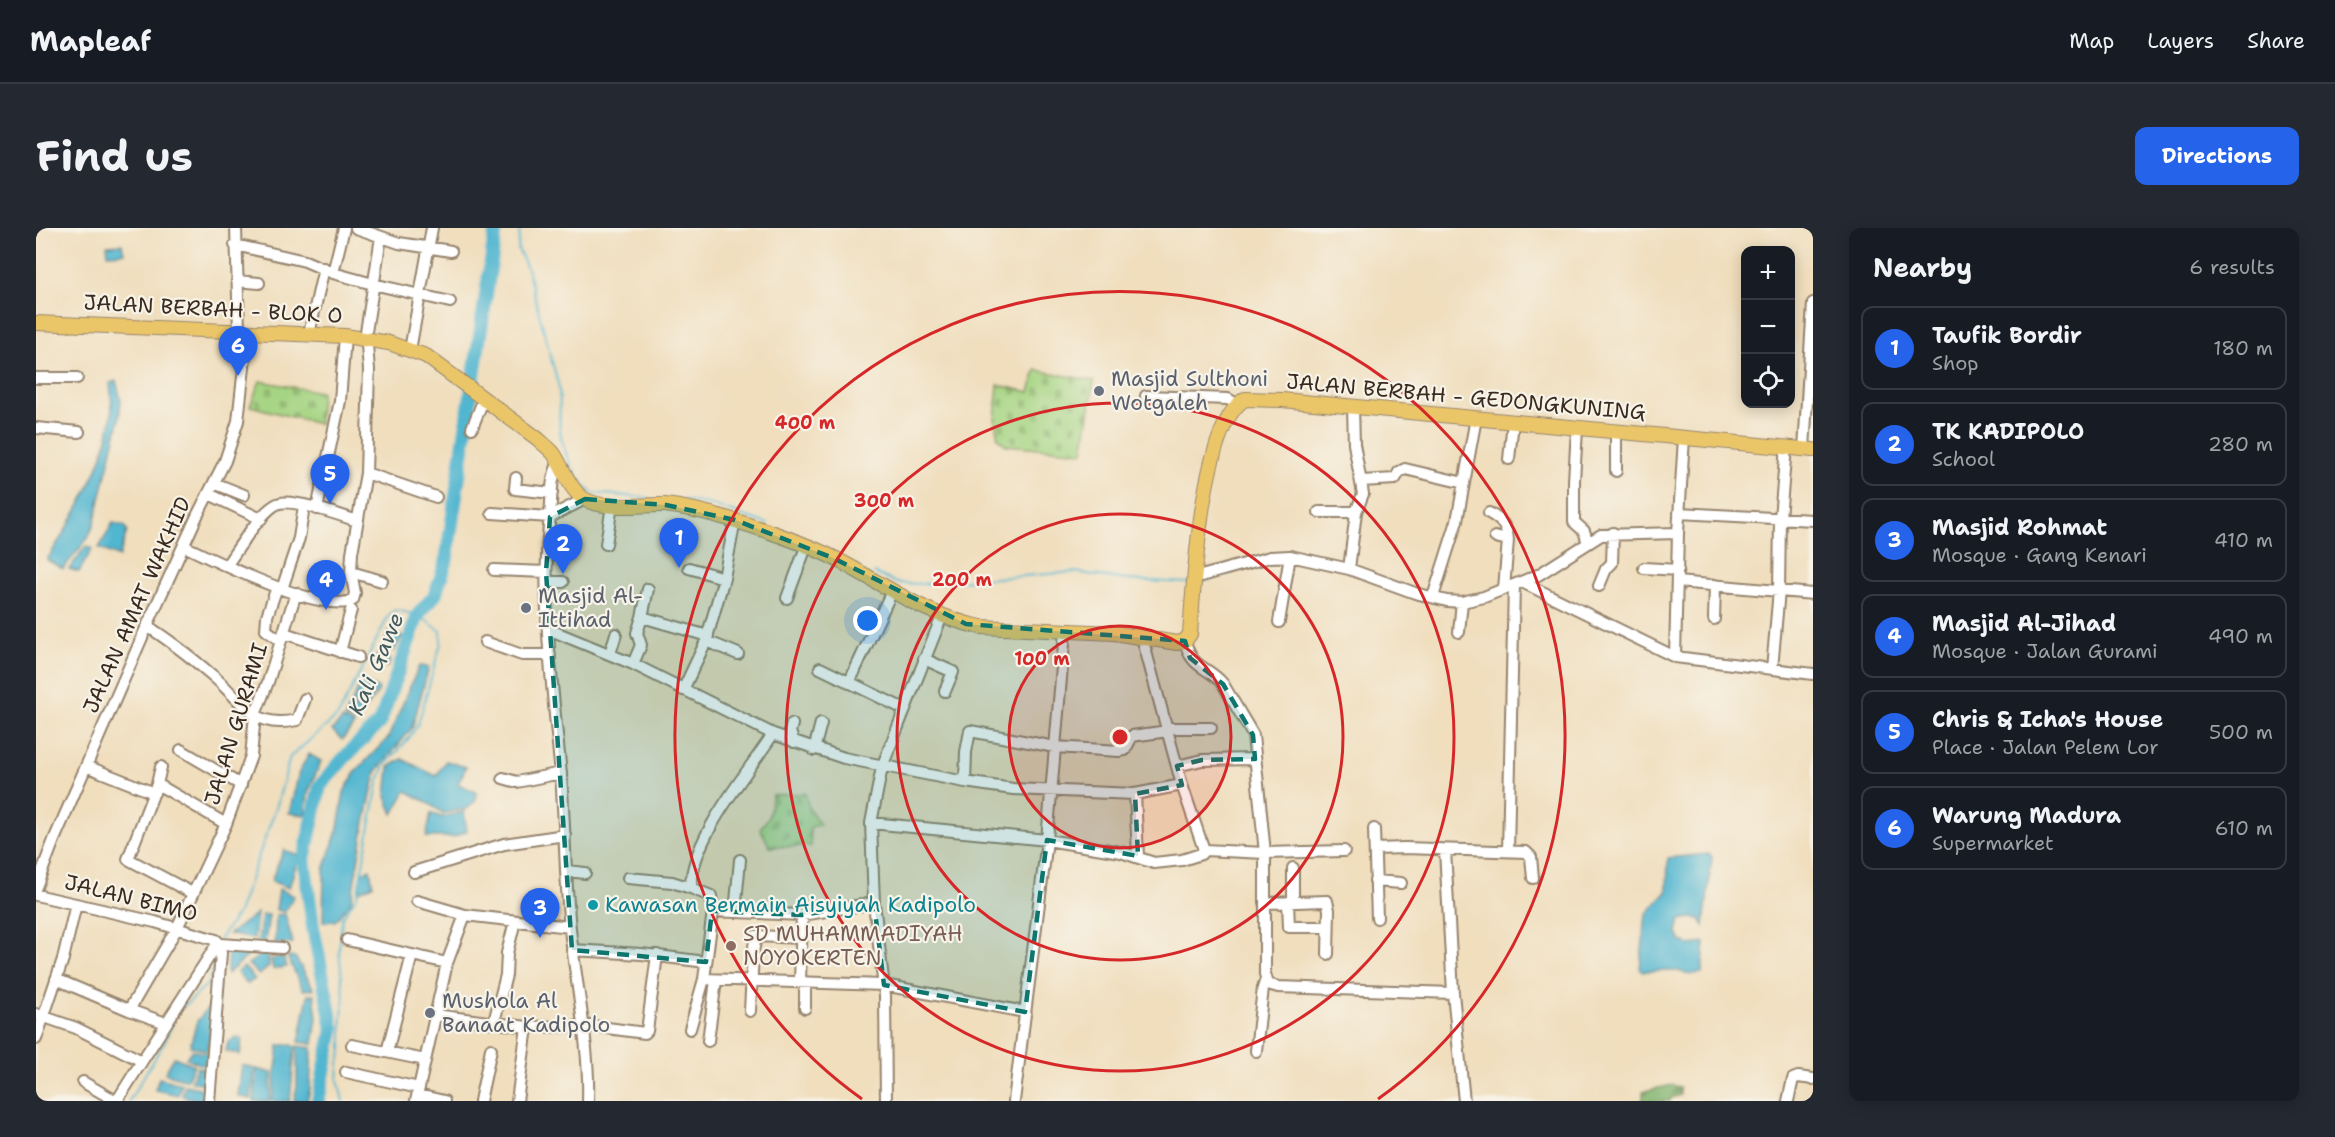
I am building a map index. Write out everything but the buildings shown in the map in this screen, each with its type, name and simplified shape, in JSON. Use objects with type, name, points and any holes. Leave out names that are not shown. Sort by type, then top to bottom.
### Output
[{"type":"main road","name":"JALAN BERBAH - BLOK O","points":[[36,322],[366,338],[426,356],[482,397]]},
{"type":"main road","points":[[482,397],[552,451],[572,486],[585,500],[612,505],[666,506],[698,510],[735,520],[833,558],[942,616],[981,627],[1114,633],[1172,643],[1185,642],[1190,634],[1194,582],[1210,467],[1218,441],[1238,405]]},
{"type":"main road","name":"JALAN BERBAH - GEDONGKUNING","points":[[1238,405],[1250,398],[1809,449]]},
{"type":"street","name":"JALAN AMAT WAKHID","points":[[36,887],[147,626],[225,461],[238,421],[244,331],[237,281],[236,228]]},
{"type":"street","points":[[309,334],[328,270],[344,228]]},
{"type":"street","points":[[356,228],[381,237],[451,251]]},
{"type":"street","points":[[410,350],[432,228]]},
{"type":"street","points":[[184,546],[280,588],[336,603],[346,604],[353,600],[355,593],[351,572],[352,553],[366,473],[369,370],[366,338],[381,237]]},
{"type":"street","points":[[235,244],[305,261],[373,284],[450,303]]},
{"type":"street","points":[[237,281],[259,283]]},
{"type":"street","points":[[1809,449],[1813,303]]},
{"type":"street","points":[[317,509],[340,401],[345,336]]},
{"type":"street","points":[[36,378],[76,378]]},
{"type":"street","points":[[1146,396],[1228,399],[1238,405]]},
{"type":"street","points":[[472,428],[482,397]]},
{"type":"street","points":[[1348,569],[1356,512],[1363,497],[1354,444],[1353,407]]},
{"type":"street","points":[[1433,597],[1451,546],[1476,418]]},
{"type":"street","points":[[1509,459],[1513,422]]},
{"type":"street","points":[[36,428],[79,432]]},
{"type":"street","points":[[1577,429],[1574,522],[1584,531],[1588,543]]},
{"type":"street","points":[[1616,432],[1616,471]]},
{"type":"street","points":[[1675,657],[1678,532],[1684,438]]},
{"type":"street","points":[[1772,669],[1779,590],[1780,518],[1786,447]]},
{"type":"street","points":[[559,463],[552,493],[546,577],[548,629],[561,773],[570,927],[587,1064],[588,1101]]},
{"type":"street","points":[[1362,481],[1395,480],[1399,472],[1405,469],[1464,483]]},
{"type":"street","points":[[366,473],[436,497]]},
{"type":"street","points":[[516,478],[515,489],[552,493]]},
{"type":"street","points":[[214,483],[244,495]]},
{"type":"street","points":[[209,494],[261,519]]},
{"type":"street","points":[[492,513],[550,517],[585,500]]},
{"type":"street","points":[[226,566],[261,519],[280,503],[289,502],[358,521]]},
{"type":"street","points":[[606,544],[612,505]]},
{"type":"street","points":[[304,506],[299,538],[267,616],[266,630],[282,637],[358,657]]},
{"type":"street","points":[[1319,512],[1356,512]]},
{"type":"street","points":[[1489,513],[1501,520],[1507,528],[1514,585],[1508,851]]},
{"type":"street","points":[[1679,513],[1813,520]]},
{"type":"street","points":[[683,690],[707,638],[724,578],[735,520]]},
{"type":"street","points":[[1194,582],[1270,557],[1289,558],[1348,569],[1461,606],[1553,567],[1601,535],[1678,532]]},
{"type":"street","points":[[1599,586],[1607,568],[1613,562],[1613,533]]},
{"type":"street","points":[[1495,537],[1508,540]]},
{"type":"street","points":[[787,598],[806,547]]},
{"type":"street","points":[[1279,622],[1289,558]]},
{"type":"street","points":[[689,568],[724,578]]},
{"type":"street","points":[[1644,568],[1678,570]]},
{"type":"street","points":[[494,570],[546,577],[563,582]]},
{"type":"street","points":[[351,572],[382,580]]},
{"type":"street","points":[[1677,582],[1813,594]]},
{"type":"street","points":[[1514,585],[1675,657],[1813,674]]},
{"type":"street","points":[[1714,619],[1715,585]]},
{"type":"street","points":[[633,664],[641,645],[637,637],[648,589]]},
{"type":"street","points":[[849,683],[892,591]]},
{"type":"street","name":"JALAN GURAMI","points":[[129,1010],[177,928],[226,824],[251,756],[255,715],[296,593]]},
{"type":"street","points":[[1459,632],[1461,606]]},
{"type":"street","points":[[340,652],[351,610]]},
{"type":"street","points":[[886,1101],[884,985],[874,903],[870,823],[882,767],[942,616]]},
{"type":"street","points":[[642,617],[707,638],[738,654]]},
{"type":"street","points":[[147,626],[171,641],[255,715],[266,721],[297,720],[305,699]]},
{"type":"street","points":[[548,629],[633,664],[772,734],[814,750],[882,767],[965,782],[1051,791],[1135,794],[1182,784]]},
{"type":"street","points":[[1014,1101],[1047,840],[1065,632]]},
{"type":"street","points":[[610,654],[616,634]]},
{"type":"street","points":[[1142,637],[1182,784],[1204,850]]},
{"type":"street","points":[[485,642],[522,655],[550,655]]},
{"type":"street","points":[[1185,642],[1190,658],[1217,677],[1253,735],[1265,853],[1266,903],[1266,979],[1256,1051]]},
{"type":"street","points":[[924,659],[953,672],[945,691]]},
{"type":"street","points":[[820,668],[904,709]]},
{"type":"street","points":[[814,750],[821,723]]},
{"type":"street","points":[[792,724],[790,732],[794,742]]},
{"type":"street","points":[[965,782],[966,752],[970,731],[1055,747],[1125,750],[1132,736],[1168,730],[1211,728]]},
{"type":"street","points":[[691,888],[698,858],[714,819],[772,734]]},
{"type":"street","points":[[181,750],[241,785]]},
{"type":"street","points":[[1177,766],[1202,760],[1256,759]]},
{"type":"street","points":[[86,766],[155,788],[226,824]]},
{"type":"street","points":[[161,767],[128,859],[192,893]]},
{"type":"street","points":[[503,778],[517,782],[561,773]]},
{"type":"street","points":[[1135,794],[1138,856]]},
{"type":"street","points":[[870,823],[1047,840],[1138,856],[1149,862],[1159,863],[1195,857],[1204,850]]},
{"type":"street","points":[[1374,829],[1377,918]]},
{"type":"street","points":[[414,872],[504,844],[565,834]]},
{"type":"street","points":[[1375,849],[1526,852],[1531,856],[1533,878]]},
{"type":"street","points":[[1444,849],[1453,993],[1464,1101]]},
{"type":"street","points":[[1204,850],[1265,853],[1344,851]]},
{"type":"street","points":[[735,912],[740,860]]},
{"type":"street","points":[[1293,868],[1289,927],[1328,927]]},
{"type":"street","points":[[567,872],[585,873]]},
{"type":"street","points":[[628,878],[672,882],[711,896],[713,911],[704,979],[690,1029]]},
{"type":"street","points":[[1375,881],[1401,883]]},
{"type":"street","name":"JALAN BIMO","points":[[36,895],[177,928],[218,942],[282,948]]},
{"type":"street","points":[[417,901],[465,915],[570,927]]},
{"type":"street","points":[[1266,903],[1327,901],[1329,910],[1328,954]]},
{"type":"street","points":[[713,911],[802,915],[874,903]]},
{"type":"street","points":[[36,1039],[40,1015],[56,979],[76,904]]},
{"type":"street","points":[[418,1095],[447,963],[465,915]]},
{"type":"street","points":[[802,915],[805,1008]]},
{"type":"street","points":[[494,1022],[506,975],[507,953],[515,921]]},
{"type":"street","points":[[750,1011],[750,981],[756,936],[801,938]]},
{"type":"street","points":[[347,940],[447,963]]},
{"type":"street","points":[[82,1082],[117,1101],[218,942]]},
{"type":"street","points":[[210,1101],[221,953],[218,942]]},
{"type":"street","points":[[572,950],[657,955],[706,962]]},
{"type":"street","points":[[387,1052],[412,955]]},
{"type":"street","points":[[435,1015],[527,1027],[621,1025],[641,1033],[647,1031],[657,955]]},
{"type":"street","points":[[56,979],[166,1023]]},
{"type":"street","points":[[704,979],[884,985],[1025,1012]]},
{"type":"street","points":[[1266,979],[1271,986],[1278,987],[1453,993]]},
{"type":"street","points":[[708,1041],[716,980]]},
{"type":"street","points":[[40,1015],[76,1028],[142,1061]]},
{"type":"street","points":[[517,1101],[527,1027]]},
{"type":"street","points":[[352,1045],[425,1059]]},
{"type":"street","points":[[480,1101],[491,1049]]},
{"type":"street","points":[[346,1072],[444,1101]]},
{"type":"street","points":[[1788,1101],[1793,1079],[1798,1077],[1813,1079]]},
{"type":"highlighted area","points":[[585,499],[666,505],[735,520],[833,558],[966,624],[1185,641],[1190,658],[1223,684],[1253,735],[1255,759],[1202,760],[1177,766],[1182,785],[1135,794],[1138,856],[1047,840],[1025,1012],[884,985],[874,903],[802,915],[712,911],[706,962],[572,950],[546,572],[550,517]]},
{"type":"green space","points":[[1036,370],[1094,381],[1083,452],[1006,445],[998,438],[995,421],[998,385],[1030,392]]},
{"type":"green space","points":[[260,381],[321,392],[319,424],[250,406]]},
{"type":"green space","points":[[805,793],[809,808],[820,825],[810,827],[811,846],[770,847],[760,828],[768,817],[772,795]]},
{"type":"green space","points":[[1673,1085],[1680,1088],[1680,1095],[1671,1098],[1670,1101],[1643,1101],[1643,1091]]},
{"type":"water","points":[[122,244],[124,253],[108,254],[107,245]]},
{"type":"water","points":[[116,381],[121,400],[119,421],[94,524],[88,538],[63,569],[47,560],[86,493],[101,458],[112,415],[110,383]]},
{"type":"water","points":[[113,523],[124,526],[127,531],[119,557],[99,548]]},
{"type":"water","points":[[86,546],[92,549],[79,572],[69,569]]},
{"type":"water","points":[[389,632],[402,636],[394,651],[383,647]]},
{"type":"water","points":[[378,654],[390,659],[388,667],[373,663]]},
{"type":"water","points":[[419,666],[429,667],[412,728],[376,772],[351,902],[335,921],[323,922],[324,870],[338,828],[344,792],[356,771],[388,738]]},
{"type":"water","points":[[363,681],[379,689],[376,696],[360,687]]},
{"type":"water","points":[[358,689],[374,698],[365,709],[352,702]]},
{"type":"water","points":[[350,705],[363,712],[356,722],[345,717]]},
{"type":"water","points":[[343,719],[354,725],[342,740],[332,730]]},
{"type":"water","points":[[309,754],[321,761],[308,793],[305,815],[289,813],[299,772]]},
{"type":"water","points":[[402,759],[436,776],[446,761],[466,767],[458,784],[476,792],[476,800],[467,809],[443,813],[406,791],[393,814],[386,797],[389,767]]},
{"type":"water","points":[[464,812],[467,831],[454,837],[426,837],[431,813],[441,817]]},
{"type":"water","points":[[284,850],[299,855],[289,888],[271,881]]},
{"type":"water","points":[[1709,854],[1712,857],[1704,926],[1700,919],[1680,920],[1677,933],[1681,942],[1689,945],[1705,943],[1702,973],[1642,971],[1640,968],[1646,914],[1667,892],[1668,858]]},
{"type":"water","points":[[370,869],[373,885],[359,891],[361,873]]},
{"type":"water","points":[[279,889],[294,896],[285,912],[276,910]]},
{"type":"water","points":[[257,913],[254,939],[229,934]]},
{"type":"water","points":[[285,914],[293,943],[275,944],[276,915]]},
{"type":"water","points":[[262,915],[269,915],[265,942],[258,941]]},
{"type":"water","points":[[228,947],[248,956],[227,974]]},
{"type":"water","points":[[268,950],[269,967],[259,975],[248,964]]},
{"type":"water","points":[[287,956],[295,957],[314,989],[303,990]]},
{"type":"water","points":[[283,957],[287,967],[273,969],[271,959]]},
{"type":"water","points":[[244,967],[255,979],[247,984],[237,972]]},
{"type":"water","points":[[314,994],[317,1017],[313,1044],[299,1042],[308,995]]},
{"type":"water","points":[[214,1001],[208,1051],[190,1046],[197,1021]]},
{"type":"water","points":[[238,1037],[242,1039],[240,1055],[226,1051],[228,1042]]},
{"type":"water","points":[[279,1045],[295,1047],[290,1101],[272,1101]]},
{"type":"water","points":[[297,1046],[312,1048],[310,1089],[307,1101],[294,1101],[297,1086]]},
{"type":"water","points":[[192,1050],[209,1054],[207,1067],[186,1058]]},
{"type":"water","points":[[174,1057],[194,1065],[187,1080],[165,1073]]},
{"type":"water","points":[[242,1065],[255,1069],[251,1099],[238,1096]]},
{"type":"water","points":[[197,1067],[206,1070],[205,1084],[191,1081]]},
{"type":"water","points":[[257,1069],[272,1073],[270,1101],[254,1101]]},
{"type":"water","points":[[159,1078],[182,1084],[178,1095],[155,1090]]},
{"type":"water","points":[[185,1085],[204,1089],[204,1101],[182,1096]]},
{"type":"waterway","name":"Kali Gawe","points":[[318,1101],[333,1029],[313,927],[304,859],[320,786],[380,722],[418,615],[435,595],[446,562],[496,228]]},
{"type":"waterway","points":[[520,228],[518,249],[527,268],[558,384],[560,431],[571,465],[580,480],[592,493],[649,498]]},
{"type":"waterway","points":[[685,500],[712,505],[768,524]]},
{"type":"waterway","points":[[874,573],[897,583],[921,584],[1074,572],[1126,580],[1189,583]]},
{"type":"waterway","points":[[1200,582],[1232,573]]},
{"type":"waterway","points":[[219,940],[238,913],[277,805],[290,757],[338,716],[389,615],[395,610],[418,615],[441,631],[441,643],[418,724],[385,765],[378,783],[357,896],[342,918],[339,951],[344,997],[342,1050],[338,1080],[343,1101]]},
{"type":"waterway","points":[[182,1008],[209,983],[215,957]]},
{"type":"waterway","points":[[129,1101],[165,1041],[173,1022]]},
{"type":"place","name":"Warung Madura","points":[[238,376]]},
{"type":"place","name":"Masjid Sulthoni Wotgaleh","points":[[1099,391]]},
{"type":"place","name":"Chris & Icha's House","points":[[330,504]]},
{"type":"place","name":"Taufik Bordir","points":[[679,568]]},
{"type":"place","name":"TK KADIPOLO","points":[[563,574]]},
{"type":"place","name":"Masjid Al- Ittihad","points":[[526,608]]},
{"type":"place","name":"Masjid Al-Jihad","points":[[326,610]]},
{"type":"place","name":"Kawasan Bermain Aisyiyah Kadipolo","points":[[593,905]]},
{"type":"place","name":"Masjid Rohmat","points":[[540,938]]},
{"type":"place","name":"SD MUHAMMADIYAH NOYOKERTEN","points":[[731,946]]},
{"type":"place","name":"Mushola Al Banaat Kadipolo","points":[[430,1013]]}]
